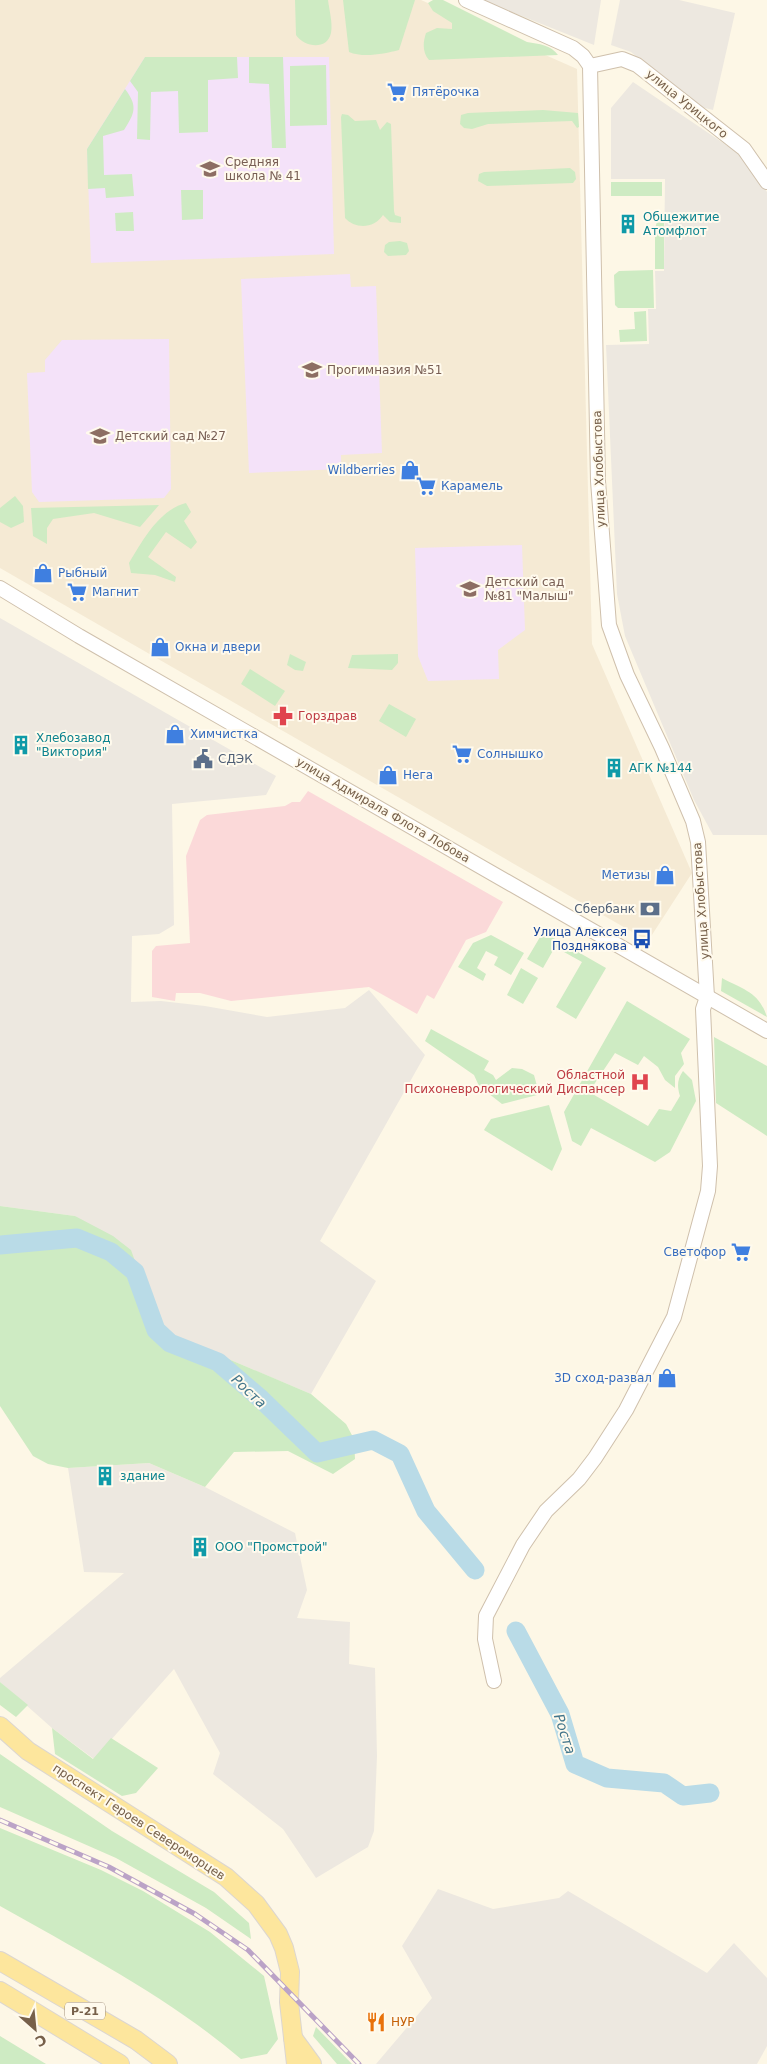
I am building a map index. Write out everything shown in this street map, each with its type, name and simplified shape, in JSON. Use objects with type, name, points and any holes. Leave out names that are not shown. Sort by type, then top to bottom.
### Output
[{"type":"main road","name":"проспект Героев Североморцев","points":[[0,1726],[28,1751],[226,1877],[256,1904],[278,1934],[284,1948],[290,1972],[289,2002],[293,2037],[312,2064]]},
{"type":"main road","name":"Р-21","points":[[0,1962],[136,2040],[168,2064]]},
{"type":"main road","name":"Р-21","points":[[0,1991],[120,2064]]},
{"type":"main road","points":[[293,2037],[296,2064]]},
{"type":"street","points":[[466,0],[573,48],[583,56],[590,66]]},
{"type":"street","name":"улица Урицкого","points":[[590,66],[622,60],[637,65],[744,149],[767,182]]},
{"type":"street","name":"улица Хлобыстова","points":[[590,66],[598,481],[609,625],[627,675],[662,748],[693,821],[698,842],[707,996]]},
{"type":"street","name":"улица Адмирала Флота Лобова","points":[[0,588],[87,641],[767,1031]]},
{"type":"street","points":[[494,1680],[485,1639],[486,1616],[523,1544],[546,1512],[579,1480],[626,1410],[674,1317],[708,1191],[710,1166],[703,1009],[707,996]]},
{"type":"shaded area","points":[[0,0],[421,0],[577,69],[592,644],[692,873],[648,941],[0,568]]},
{"type":"shaded area","points":[[482,0],[601,0],[594,45]]},
{"type":"shaded area","points":[[620,0],[679,0],[735,13],[713,110],[697,106],[631,52],[611,45]]},
{"type":"shaded area","name":"Средняя школа № 41","points":[[145,57],[329,57],[334,254],[91,263],[87,149]]},
{"type":"shaded area","points":[[633,82],[738,153],[767,192],[767,835],[713,835],[694,800],[625,636],[617,594],[606,345],[649,344],[648,309],[656,309],[655,271],[664,271],[665,179],[611,179],[611,108]]},
{"type":"shaded area","name":"Прогимназия №51","points":[[350,274],[351,287],[376,286],[382,453],[341,455],[341,469],[249,473],[241,279]]},
{"type":"shaded area","name":"Детский сад №27","points":[[169,339],[171,489],[164,498],[39,502],[32,492],[27,373],[45,372],[45,360],[62,340]]},
{"type":"shaded area","name":"Детский сад №81 \"Малыш\"","points":[[522,545],[525,630],[498,650],[499,679],[428,681],[418,656],[415,548]]},
{"type":"shaded area","points":[[0,618],[276,776],[266,795],[172,804],[174,925],[159,934],[132,936],[131,1002],[161,1001],[205,1006],[267,1017],[345,1008],[369,990],[425,1055],[320,1241],[376,1281],[311,1394],[159,1330],[152,1309],[75,1216],[0,1206]]},
{"type":"shaded area","points":[[308,791],[503,902],[486,932],[466,940],[434,999],[427,995],[417,1014],[369,987],[231,1001],[200,993],[176,993],[175,1001],[152,997],[152,951],[156,946],[190,943],[186,856],[200,820],[207,815],[285,806],[292,802],[300,802]]},
{"type":"shaded area","points":[[149,1463],[205,1487],[295,1533],[307,1590],[297,1618],[350,1622],[349,1664],[375,1668],[377,1756],[374,1831],[368,1847],[316,1878],[283,1829],[213,1774],[220,1753],[174,1669],[94,1759],[52,1728],[0,1682],[0,1678],[124,1573],[84,1572],[68,1468]]},
{"type":"shaded area","points":[[438,1889],[493,1909],[559,1898],[568,1891],[707,1973],[734,1943],[767,1978],[767,2046],[757,2064],[376,2064],[432,1998],[402,1946]]},
{"type":"green space","points":[[295,0],[328,0],[331,33],[325,43],[320,45],[310,44],[304,42],[296,35]]},
{"type":"green space","points":[[343,0],[415,0],[399,50],[367,55],[349,52]]},
{"type":"green space","points":[[433,0],[443,0],[527,42],[548,47],[558,55],[429,60],[425,54],[424,47],[426,33],[437,28],[452,29],[452,23],[433,11],[428,3]]},
{"type":"green space","points":[[145,57],[237,57],[238,78],[208,80],[208,132],[179,133],[178,91],[151,92],[150,140],[137,139],[138,92],[130,81]]},
{"type":"green space","points":[[249,57],[283,57],[286,148],[272,148],[269,84],[249,83]]},
{"type":"green space","points":[[326,65],[327,125],[290,126],[290,66]]},
{"type":"green space","points":[[125,89],[132,100],[134,110],[124,130],[103,136],[104,175],[132,174],[134,196],[106,198],[105,188],[88,189],[87,149]]},
{"type":"green space","points":[[543,110],[578,113],[579,127],[577,128],[572,121],[488,124],[472,129],[464,128],[460,124],[461,115],[468,113]]},
{"type":"green space","points":[[342,114],[348,115],[355,121],[376,120],[380,130],[387,122],[391,124],[394,211],[395,215],[401,217],[401,223],[390,222],[383,215],[375,223],[359,226],[345,218]]},
{"type":"green space","points":[[570,168],[575,172],[576,179],[573,183],[487,186],[478,181],[479,174],[484,172]]},
{"type":"green space","points":[[611,182],[662,182],[662,196],[611,196]]},
{"type":"green space","points":[[181,190],[203,190],[203,219],[182,220]]},
{"type":"green space","points":[[133,212],[134,231],[116,231],[115,213]]},
{"type":"green space","points":[[664,218],[664,269],[655,269],[655,228],[657,222]]},
{"type":"green space","points":[[400,241],[407,243],[409,251],[406,255],[388,256],[384,252],[385,245],[389,242]]},
{"type":"green space","points":[[653,270],[654,308],[618,308],[615,305],[614,275],[619,271]]},
{"type":"green space","points":[[646,311],[647,341],[620,342],[619,330],[635,329],[634,312]]},
{"type":"green space","points":[[15,496],[23,506],[24,522],[11,528],[0,522],[0,508]]},
{"type":"green space","points":[[186,503],[191,512],[184,521],[197,542],[191,549],[166,532],[148,557],[176,577],[175,582],[155,575],[131,573],[129,563],[153,527],[168,512]]},
{"type":"green space","points":[[159,505],[140,527],[94,513],[53,519],[47,528],[47,544],[33,536],[31,508]]},
{"type":"green space","points":[[290,654],[306,662],[303,671],[295,670],[287,665]]},
{"type":"green space","points":[[398,654],[398,663],[392,670],[348,668],[352,655]]},
{"type":"green space","points":[[250,669],[285,691],[275,706],[241,684]]},
{"type":"green space","points":[[389,704],[416,719],[406,737],[379,721]]},
{"type":"green space","points":[[543,932],[606,968],[576,1019],[556,1007],[582,962],[555,947],[543,968],[527,959]]},
{"type":"green space","points":[[491,935],[524,953],[511,975],[494,965],[498,957],[486,951],[477,968],[486,974],[483,981],[458,967],[473,943]]},
{"type":"green space","points":[[521,968],[538,978],[523,1004],[507,995]]},
{"type":"green space","points":[[722,978],[755,997],[760,1002],[767,1017],[721,991]]},
{"type":"green space","points":[[627,1001],[690,1039],[681,1053],[684,1064],[675,1076],[675,1088],[665,1080],[658,1067],[644,1056],[638,1065],[615,1053],[589,1092],[648,1126],[659,1109],[671,1111],[680,1096],[678,1083],[683,1071],[692,1080],[696,1101],[670,1152],[655,1162],[591,1128],[581,1146],[572,1141],[564,1112]]},
{"type":"green space","points":[[431,1029],[489,1061],[484,1070],[493,1075],[496,1080],[512,1068],[522,1069],[534,1075],[537,1095],[502,1104],[479,1086],[474,1075],[425,1041]]},
{"type":"green space","points":[[714,1037],[767,1066],[767,1136],[716,1103]]},
{"type":"green space","points":[[549,1105],[562,1149],[552,1171],[484,1130],[491,1119]]},
{"type":"green space","points":[[0,1206],[75,1216],[113,1236],[131,1250],[160,1330],[311,1394],[346,1424],[354,1439],[355,1459],[333,1474],[288,1451],[234,1452],[205,1487],[149,1463],[68,1468],[48,1464],[33,1456],[0,1406]]},
{"type":"green space","points":[[0,1682],[28,1705],[16,1717],[0,1705]]},
{"type":"green space","points":[[52,1728],[93,1759],[111,1738],[158,1768],[136,1793],[122,1796],[55,1754]]},
{"type":"green space","points":[[0,1754],[112,1831],[214,1892],[249,1923],[251,1939],[206,1908],[116,1858],[0,1807]]},
{"type":"green space","points":[[0,1828],[101,1870],[143,1891],[210,1932],[264,1976],[278,2039],[267,2054],[241,2059],[155,1996],[0,1906]]},
{"type":"green space","points":[[316,2027],[352,2064],[337,2064],[313,2036]]},
{"type":"green space","points":[[0,2036],[46,2064],[0,2064]]},
{"type":"waterway","name":"Роста","points":[[0,1245],[77,1238],[111,1252],[135,1272],[156,1330],[170,1343],[218,1362],[261,1399],[317,1453],[373,1440],[400,1454],[426,1511],[475,1570]]},
{"type":"waterway","name":"Роста","points":[[516,1631],[560,1714],[575,1764],[607,1778],[664,1783],[683,1796],[710,1793]]},
{"type":"railway","points":[[0,1820],[109,1867],[195,1914],[248,1950],[359,2064]]},
{"type":"place","name":"Пятёрочка","points":[[397,92]]},
{"type":"place","name":"Средняя школа № 41","points":[[210,169]]},
{"type":"place","name":"Общежитие Атомфлот","points":[[628,224]]},
{"type":"place","name":"Прогимназия №51","points":[[312,370]]},
{"type":"place","name":"Детский сад №27","points":[[100,436]]},
{"type":"place","name":"Wildberries","points":[[410,470]]},
{"type":"place","name":"Карамель","points":[[426,486]]},
{"type":"place","name":"Рыбный","points":[[43,573]]},
{"type":"place","name":"Детский сад №81 \"Малыш\"","points":[[470,589]]},
{"type":"place","name":"Магнит","points":[[77,592]]},
{"type":"place","name":"Окна и двери","points":[[160,647]]},
{"type":"place","name":"Горздрав","points":[[283,716]]},
{"type":"place","name":"Химчистка","points":[[175,734]]},
{"type":"place","name":"Хлебозавод \"Виктория\"","points":[[21,745]]},
{"type":"place","name":"Солнышко","points":[[462,754]]},
{"type":"place","name":"СДЭК","points":[[203,759]]},
{"type":"place","name":"АГК №144","points":[[614,768]]},
{"type":"place","name":"Нега","points":[[388,775]]},
{"type":"place","name":"Метизы","points":[[665,875]]},
{"type":"place","name":"Сбербанк","points":[[650,909]]},
{"type":"place","name":"Улица Алексея Позднякова","points":[[642,939]]},
{"type":"place","name":"Областной Психоневрологический Диспансер","points":[[640,1082]]},
{"type":"place","name":"Светофор","points":[[741,1252]]},
{"type":"place","name":"3D сход-развал","points":[[667,1378]]},
{"type":"place","name":"здание","points":[[105,1476]]},
{"type":"place","name":"ООО \"Промстрой\"","points":[[200,1547]]},
{"type":"place","name":"НУР","points":[[376,2022]]}]
